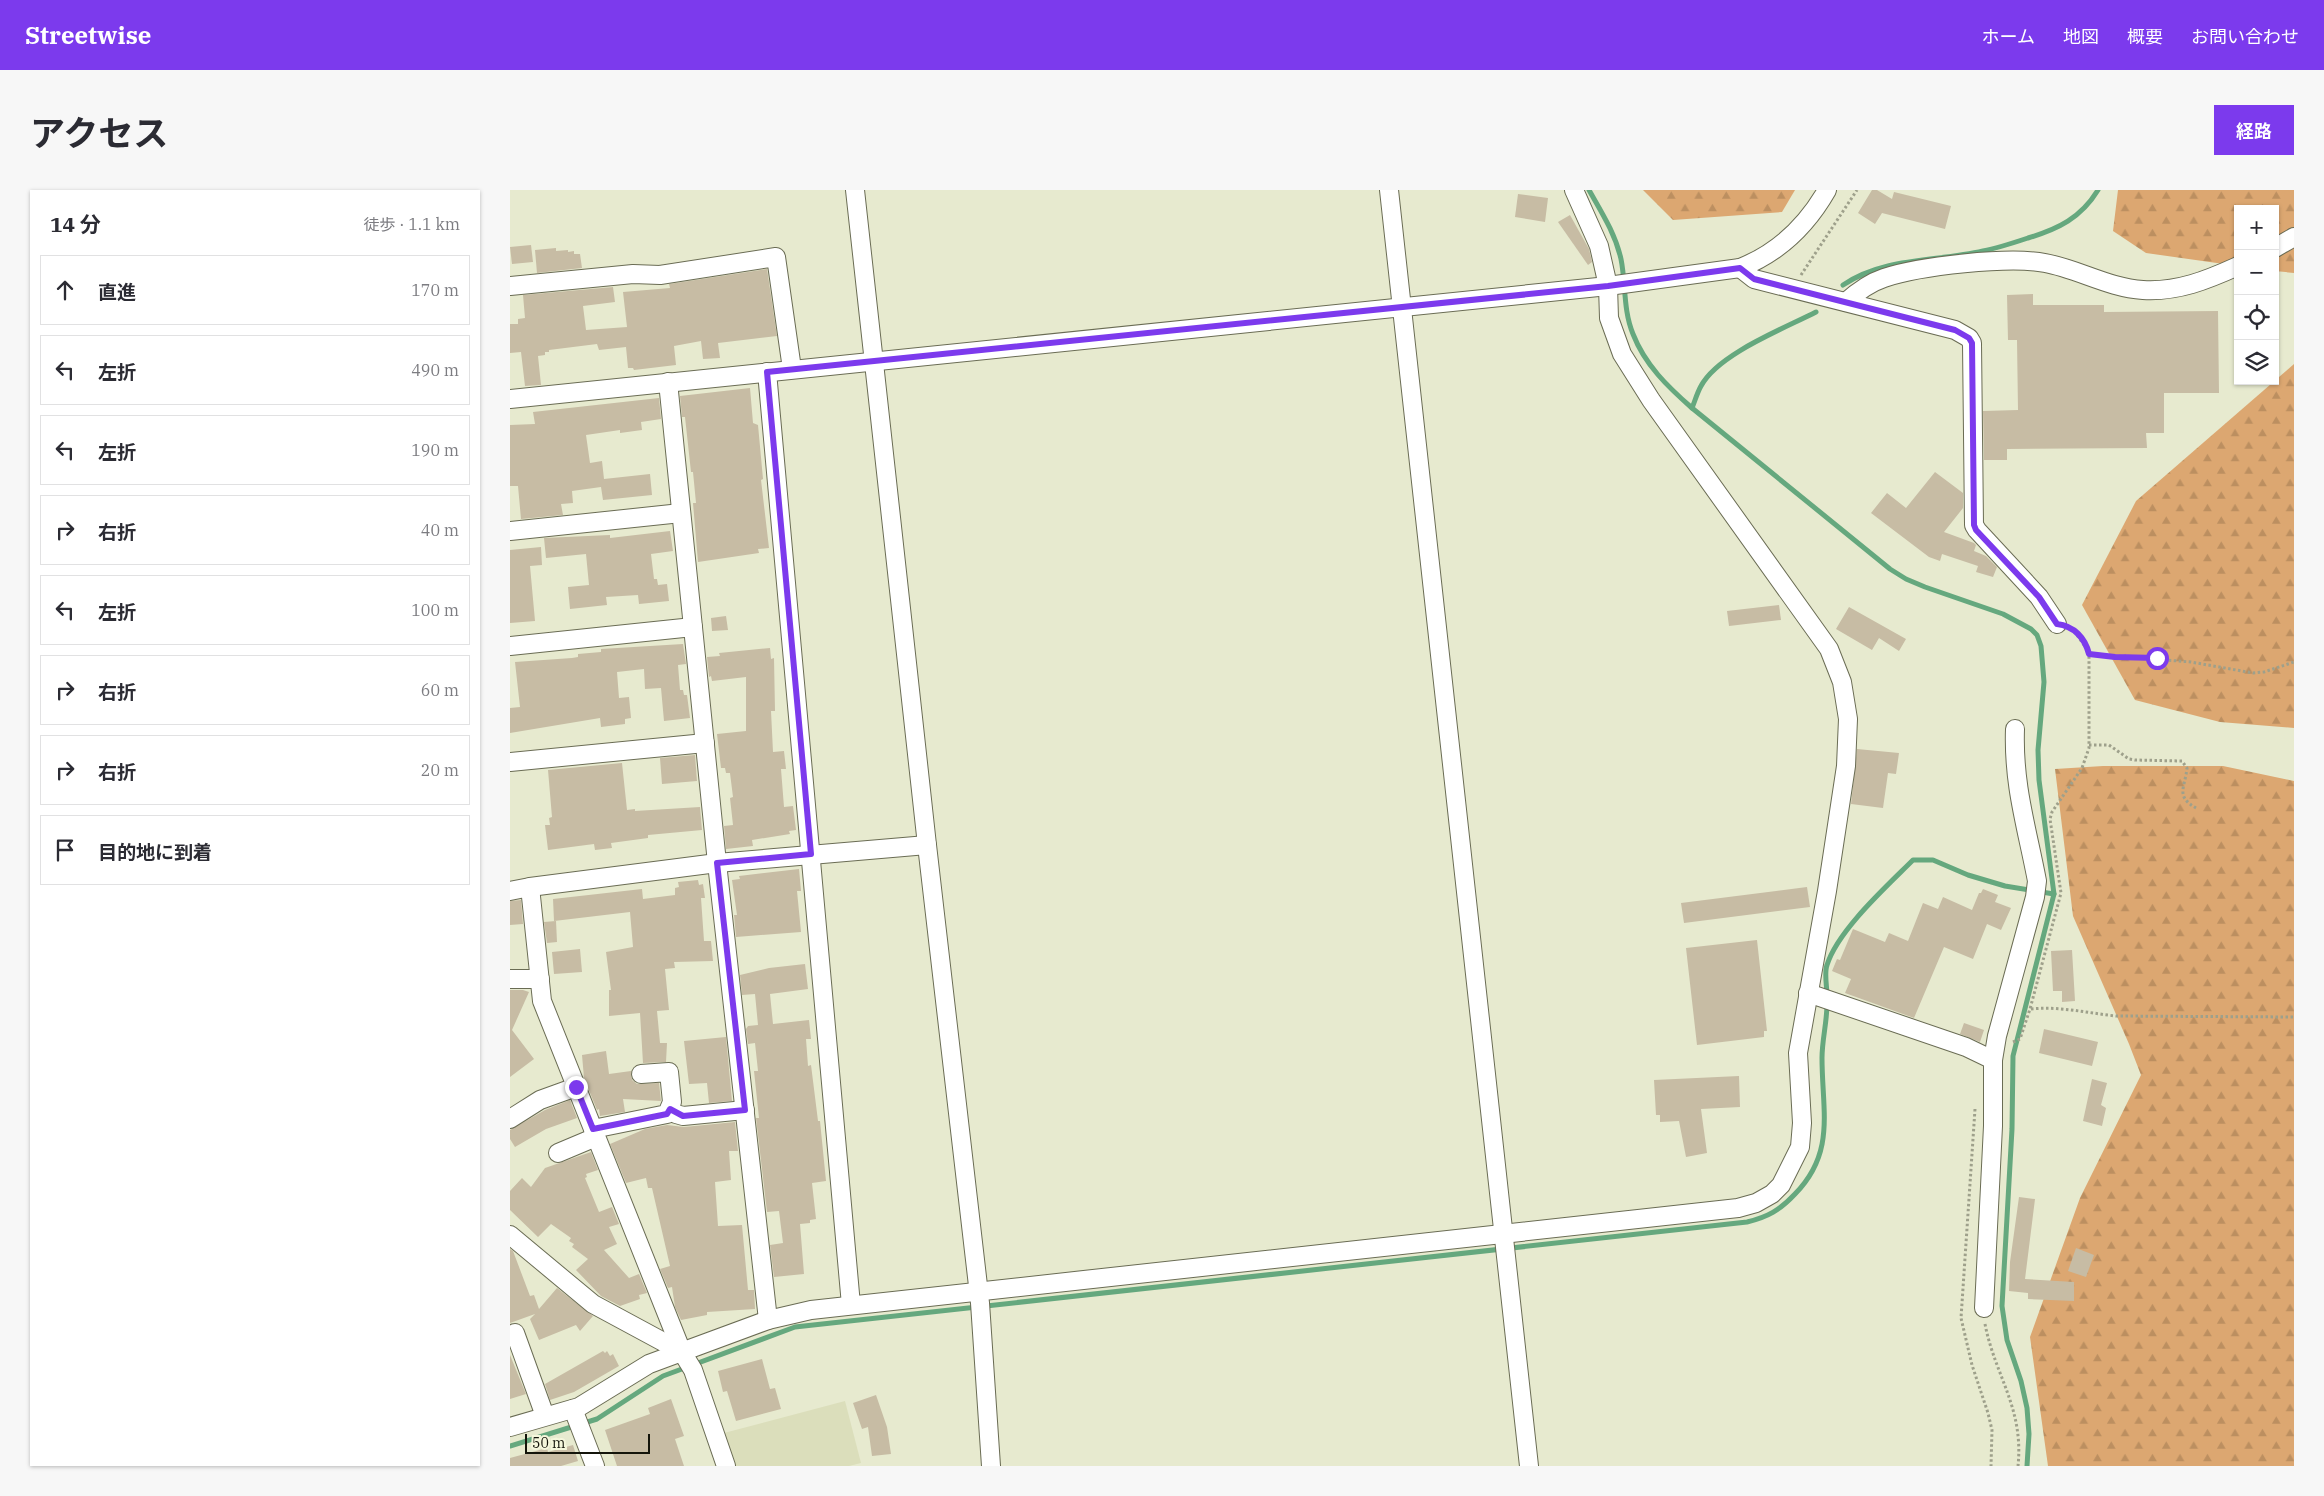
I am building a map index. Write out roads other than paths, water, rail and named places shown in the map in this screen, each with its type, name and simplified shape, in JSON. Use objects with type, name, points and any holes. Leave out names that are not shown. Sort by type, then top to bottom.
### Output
[{"type":"street","points":[[855,190],[927,845],[980,1303],[991,1466]]},
{"type":"street","points":[[1389,190],[1529,1466]]},
{"type":"street","points":[[510,1427],[573,1409],[649,1364],[768,1320],[811,1310],[851,1305],[980,1303],[1738,1208],[1756,1203],[1772,1194],[1781,1185],[1800,1147],[1802,1123],[1798,1053],[1827,891],[1846,766],[1848,719],[1842,682],[1829,648],[1651,400],[1622,354],[1609,318],[1619,284],[1574,190]]},
{"type":"street","points":[[510,399],[1619,284],[1740,268],[1756,262],[1785,242],[1815,211],[1827,190]]},
{"type":"street","points":[[2279,246],[2294,237]]},
{"type":"street","points":[[510,286],[633,274],[660,275],[776,256],[792,369]]},
{"type":"street","points":[[1846,302],[1856,293],[1895,275],[2014,260],[2046,263],[2110,284],[2142,290],[2180,287],[2199,283],[2234,268]]},
{"type":"street","points":[[1740,268],[1754,279],[1955,330],[1969,338],[1972,343],[1974,525],[1976,530],[2039,597],[2057,624]]},
{"type":"street","points":[[767,372],[851,1305]]},
{"type":"street","points":[[668,382],[717,863],[768,1320]]},
{"type":"street","points":[[510,532],[681,513]]},
{"type":"street","points":[[510,646],[693,627]]},
{"type":"street","points":[[1984,1308],[1994,1126],[1993,1060],[1997,1036],[2036,897],[2037,882],[2016,784],[2014,758],[2015,729]]},
{"type":"street","points":[[510,762],[705,743]]},
{"type":"street","points":[[510,892],[530,887],[717,863],[927,845]]},
{"type":"street","points":[[530,887],[542,1001],[682,1352],[693,1370],[726,1466]]},
{"type":"street","points":[[510,979],[540,979]]},
{"type":"street","points":[[1808,993],[1966,1047],[1993,1060]]},
{"type":"street","points":[[558,1153],[595,1133],[667,1114],[672,1102],[669,1072],[641,1074]]},
{"type":"street","points":[[510,1119],[540,1100],[576,1087]]},
{"type":"street","points":[[670,1109],[683,1116],[745,1110]]},
{"type":"street","points":[[510,1235],[593,1304],[682,1352]]},
{"type":"street","points":[[515,1333],[545,1416]]},
{"type":"street","points":[[573,1409],[595,1466]]},
{"type":"waterway","points":[[1589,190],[1608,223],[1615,240],[1623,268],[1628,316],[1638,345],[1658,375],[1692,408]]},
{"type":"waterway","points":[[1843,285],[1876,269],[1983,251],[2039,235],[2059,226],[2076,215],[2098,190]]},
{"type":"waterway","points":[[1816,312],[1752,343],[1722,363],[1709,374],[1701,386],[1692,408],[1890,569],[1906,579],[1925,587],[2003,614],[2031,629],[2037,635],[2041,646],[2044,682],[2038,750],[2039,780],[2054,894],[2013,1056],[2012,1129],[2002,1306],[2007,1340],[2021,1381],[2027,1408],[2029,1434],[2027,1466]]},
{"type":"waterway","points":[[1827,996],[1826,968],[1841,937],[1877,895],[1913,860],[1933,860],[1968,875],[2005,886],[2054,894]]},
{"type":"waterway","points":[[510,1446],[597,1419],[663,1376],[795,1327],[1747,1222],[1761,1218],[1779,1209],[1795,1194],[1808,1178],[1817,1162],[1822,1146],[1824,1130],[1822,1051],[1827,1004]]}]
